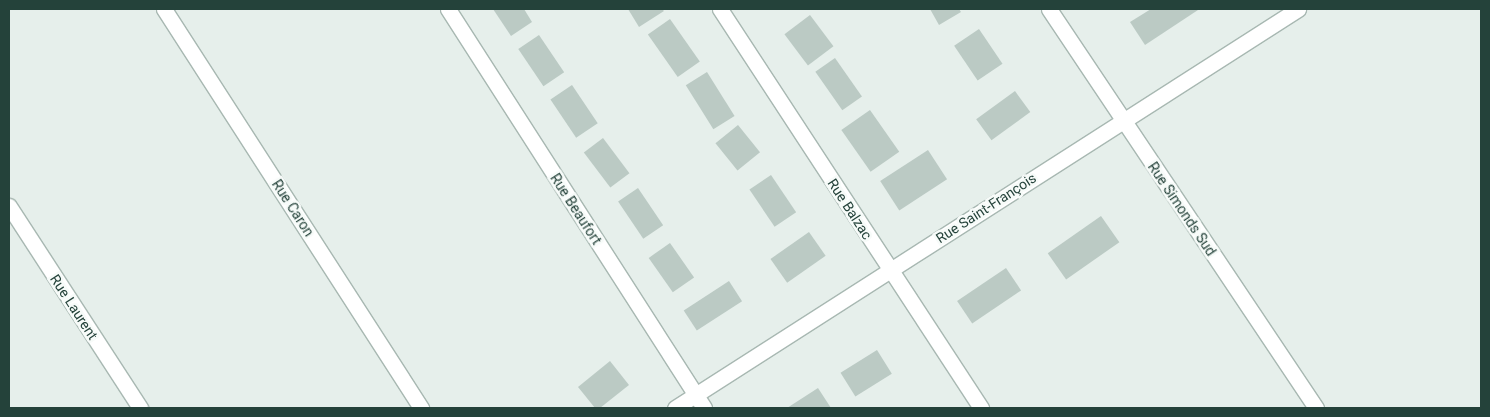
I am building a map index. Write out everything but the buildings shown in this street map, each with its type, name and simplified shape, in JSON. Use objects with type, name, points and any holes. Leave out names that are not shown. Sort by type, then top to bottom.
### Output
[{"type":"street","name":"Rue Caron","points":[[164,9],[421,408]]},
{"type":"street","name":"Rue Beaufort","points":[[448,9],[704,408]]},
{"type":"street","name":"Rue Balzac","points":[[720,9],[981,408]]},
{"type":"street","name":"Rue Simonds Sud","points":[[1049,9],[1316,408]]},
{"type":"street","name":"Rue Saint-François","points":[[675,408],[1298,9]]},
{"type":"street","name":"Rue Laurent","points":[[9,206],[140,408]]}]
